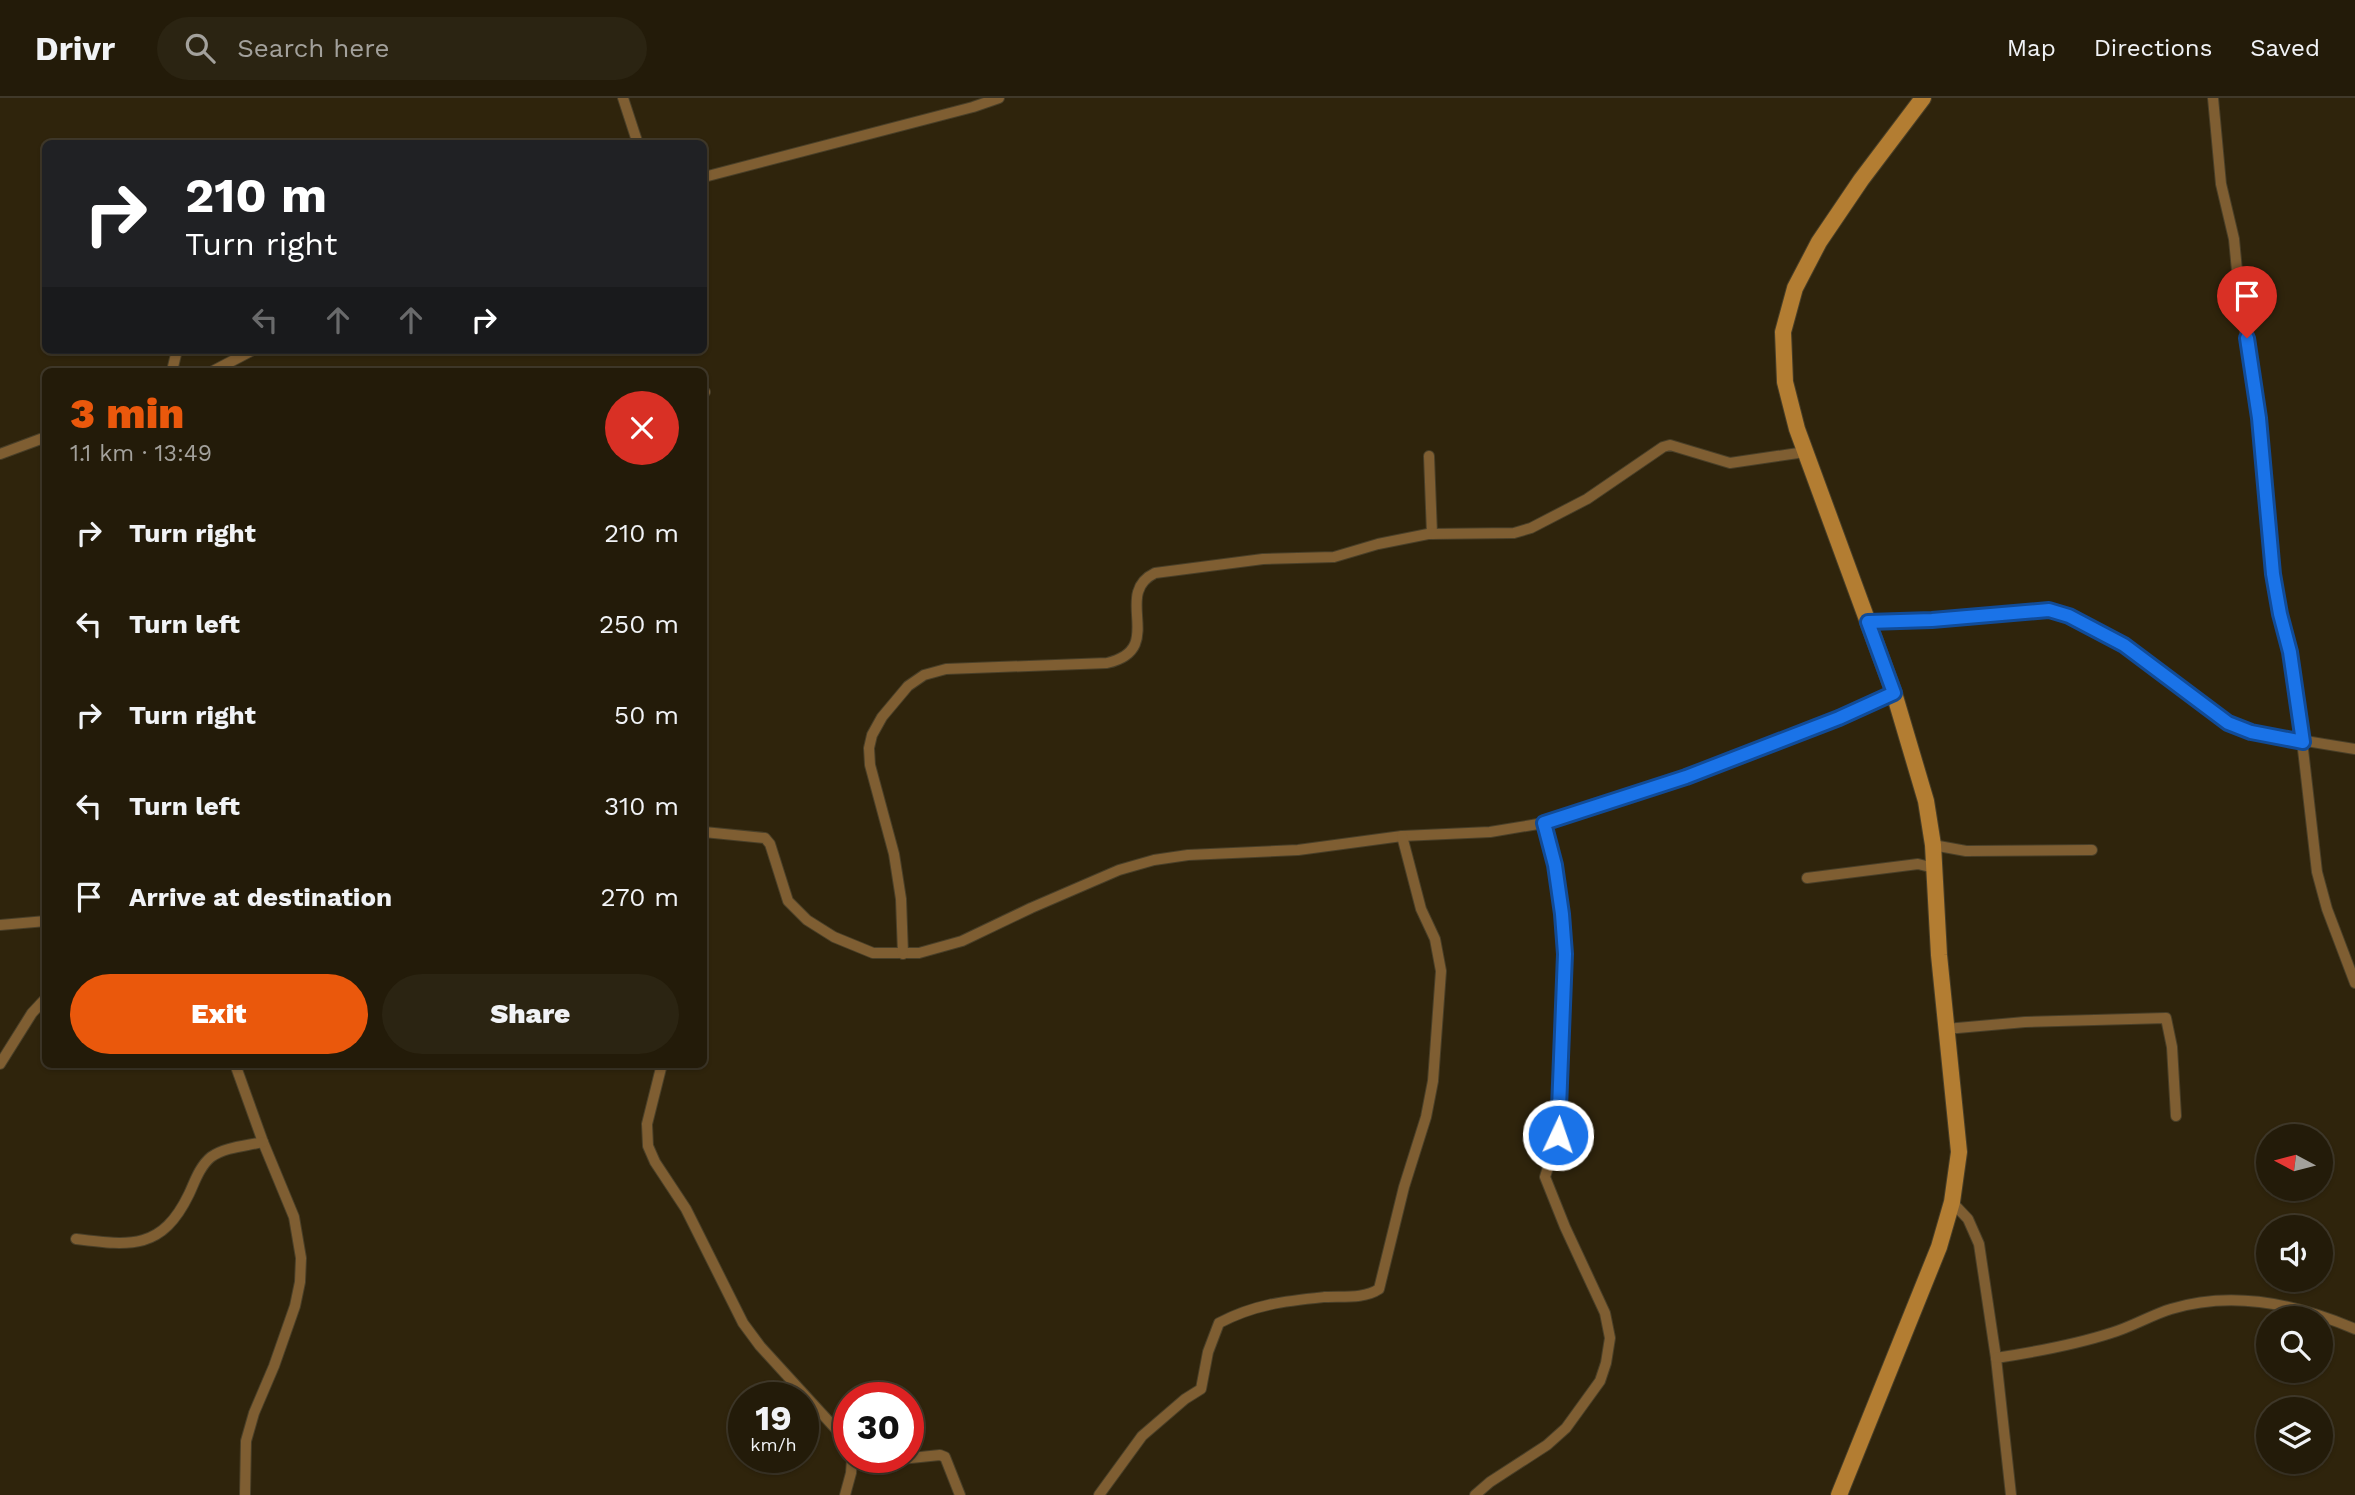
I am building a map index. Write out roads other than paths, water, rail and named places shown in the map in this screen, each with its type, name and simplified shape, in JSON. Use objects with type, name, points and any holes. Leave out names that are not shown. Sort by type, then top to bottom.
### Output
[{"type":"main road","points":[[1839,1495],[1939,1247],[1952,1202],[1959,1152],[1946,1029],[1933,845],[1926,801],[1894,693],[1805,452],[1785,382],[1783,332],[1796,288],[1826,232],[1861,180],[1923,98]]},
{"type":"street","points":[[623,98],[637,140]]},
{"type":"street","points":[[707,176],[999,98]]},
{"type":"street","points":[[2213,98],[2221,184],[2234,239],[2239,292],[2257,407],[2273,574],[2290,652],[2318,872],[2326,909],[2355,983]]},
{"type":"street","points":[[219,368],[245,354]]},
{"type":"street","points":[[0,454],[42,438]]},
{"type":"street","points":[[903,954],[901,899],[894,854],[870,765],[869,748],[872,735],[882,717],[908,686],[924,675],[946,669],[1108,663],[1120,660],[1136,645],[1139,635],[1136,601],[1138,591],[1147,577],[1155,573],[1263,559],[1321,559],[1378,544],[1433,534],[1514,533],[1531,528],[1587,499],[1663,447],[1670,445],[1730,463],[1805,452]]},
{"type":"street","points":[[1429,456],[1433,534]]},
{"type":"street","points":[[1868,622],[1932,620],[2049,610],[2069,616],[2124,645],[2228,723],[2251,732],[2355,749]]},
{"type":"street","points":[[707,832],[765,838],[770,844],[788,901],[807,920],[834,937],[873,953],[919,953],[962,941],[1119,870],[1154,860],[1188,855],[1298,850],[1402,836],[1490,832],[1544,823],[1686,777],[1839,718],[1894,693]]},
{"type":"street","points":[[1475,1495],[1490,1482],[1547,1445],[1566,1428],[1600,1381],[1610,1338],[1605,1313],[1545,1177],[1558,1135],[1565,954],[1555,865],[1544,823]]},
{"type":"street","points":[[1099,1495],[1142,1436],[1185,1399],[1201,1389],[1208,1352],[1219,1323],[1259,1306],[1365,1295],[1380,1290],[1433,1081],[1440,971],[1435,939],[1421,909],[1402,836]]},
{"type":"street","points":[[1933,845],[1966,852],[2092,850]]},
{"type":"street","points":[[1807,878],[1918,864],[1934,868]]},
{"type":"street","points":[[0,925],[42,921]]},
{"type":"street","points":[[0,1064],[32,1013],[42,1002]]},
{"type":"street","points":[[1946,1029],[2166,1018],[2172,1047],[2176,1116]]},
{"type":"street","points":[[236,1068],[294,1217],[301,1258],[295,1306],[246,1441],[245,1495]]},
{"type":"street","points":[[661,1068],[646,1124],[648,1146],[655,1163],[686,1209],[743,1323],[760,1346],[833,1426]]},
{"type":"street","points":[[76,1239],[109,1243],[152,1238],[167,1227],[181,1210],[200,1170],[209,1159],[221,1151],[263,1142]]},
{"type":"street","points":[[1952,1202],[1968,1219],[1979,1244],[1996,1358],[2011,1495]]},
{"type":"street","points":[[1996,1358],[2046,1350],[2112,1333],[2172,1309],[2241,1299],[2309,1311],[2355,1329]]},
{"type":"street","points":[[924,1456],[945,1457],[960,1495]]},
{"type":"street","points":[[845,1495],[850,1473]]}]
